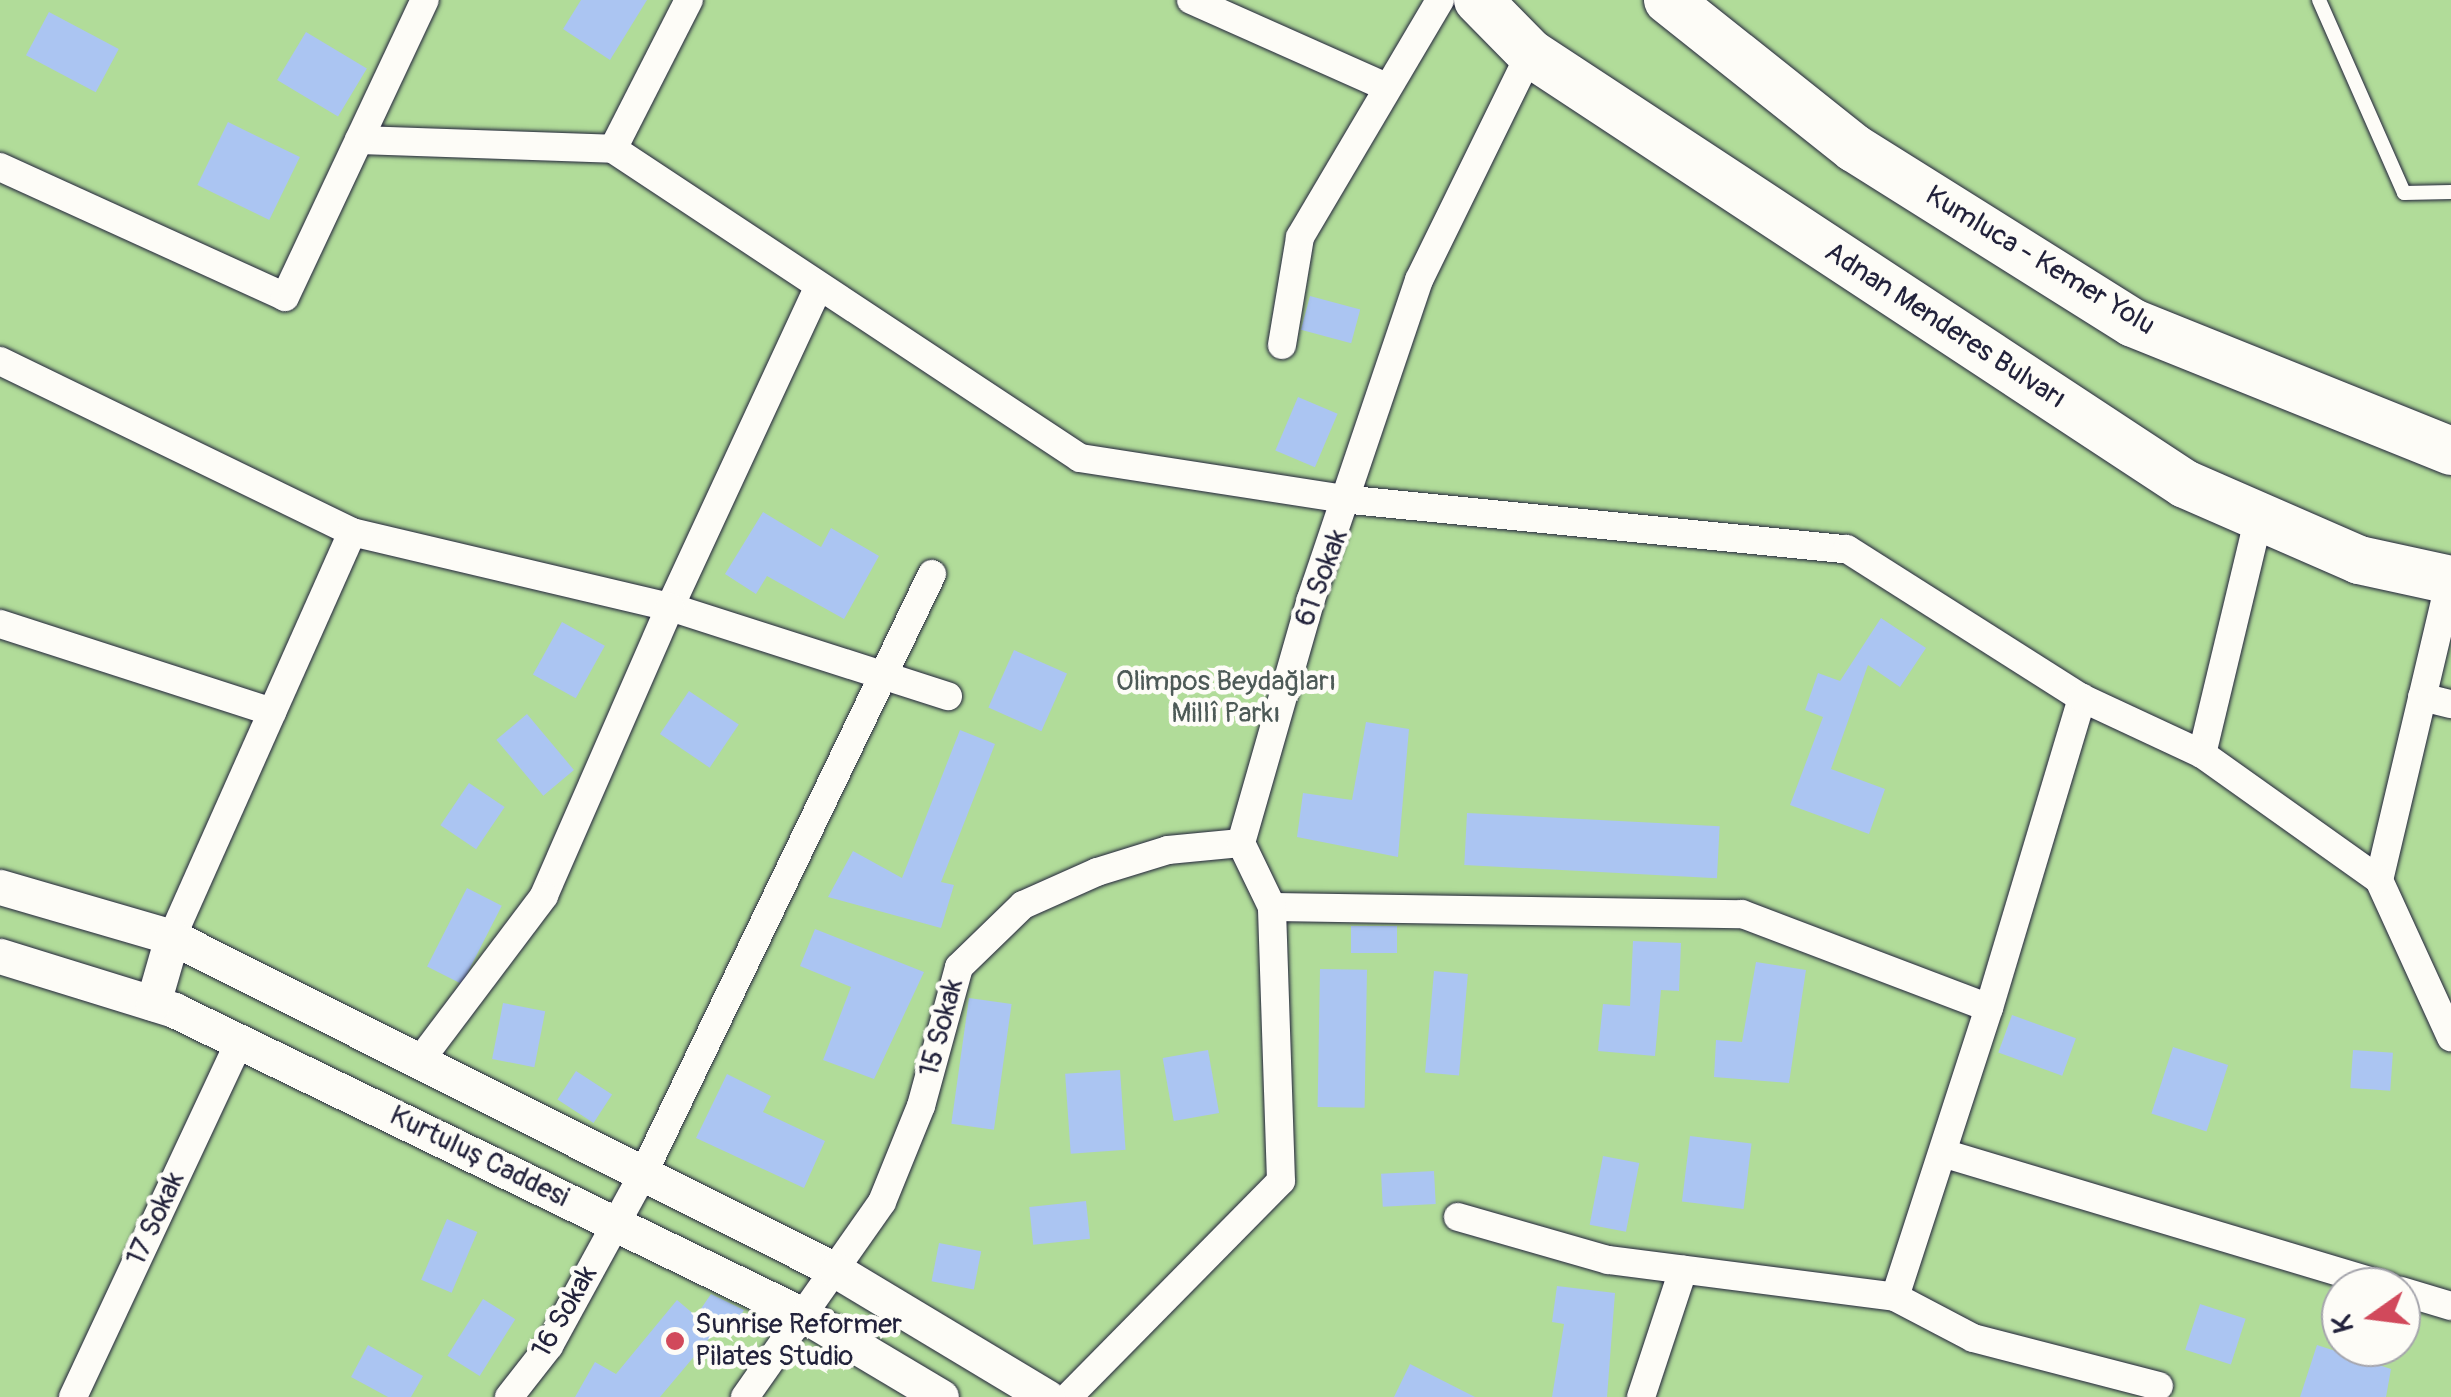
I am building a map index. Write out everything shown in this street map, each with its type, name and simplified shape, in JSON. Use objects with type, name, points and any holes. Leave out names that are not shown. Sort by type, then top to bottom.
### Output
[{"type":"highway","name":"Adnan Menderes Bulvarı","points":[[1478,0],[1530,53],[2184,484],[2360,560],[2450,580]]},
{"type":"highway","name":"Kumluca - Kemer Yolu","points":[[1668,0],[1854,148],[2134,323],[2451,452]]},
{"type":"street","points":[[0,167],[285,297],[425,0]]},
{"type":"street","points":[[613,149],[689,0]]},
{"type":"street","points":[[1190,0],[1384,86]]},
{"type":"street","points":[[1282,345],[1300,237],[1384,86],[1440,0]]},
{"type":"street","name":"61 Sokak","points":[[1242,844],[1311,599],[1352,500],[1419,280],[1530,53]]},
{"type":"street","points":[[359,140],[613,149],[1080,458],[1352,500],[1847,549],[2082,698],[2202,754],[2379,880],[2451,1037]]},
{"type":"street","points":[[419,1062],[544,896],[670,606],[818,288]]},
{"type":"street","points":[[0,361],[352,532],[670,606],[948,696]]},
{"type":"street","points":[[2202,754],[2260,516]]},
{"type":"street","points":[[153,1004],[172,937],[352,532]]},
{"type":"street","name":"16 Sokak","points":[[509,1397],[549,1346],[643,1174],[932,574]]},
{"type":"street","points":[[2379,880],[2450,580]]},
{"type":"street","points":[[0,624],[272,712]]},
{"type":"street","points":[[2422,697],[2451,704]]},
{"type":"street","points":[[1895,1297],[1946,1154],[2082,698]]},
{"type":"street","points":[[1068,1397],[1281,1181],[1272,907],[1242,844]]},
{"type":"street","name":"15 Sokak","points":[[745,1397],[808,1317],[882,1202],[921,1106],[959,967],[1023,905],[1098,872],[1168,850],[1242,844]]},
{"type":"street","points":[[0,887],[172,937],[837,1271],[1047,1397]]},
{"type":"street","points":[[1272,907],[1742,914],[1989,1008]]},
{"type":"street","name":"Kurtuluş Caddesi","points":[[0,956],[153,1004],[240,1041],[808,1317],[941,1397]]},
{"type":"street","name":"17 Sokak","points":[[72,1397],[240,1041]]},
{"type":"street","points":[[1946,1154],[2322,1267]]},
{"type":"street","points":[[1458,1217],[1608,1260],[1895,1297],[1972,1338],[2159,1386]]},
{"type":"street","points":[[1641,1397],[1683,1270]]},
{"type":"street","points":[[2421,1297],[2451,1306]]},
{"type":"lane","points":[[2319,0],[2404,194],[2451,192]]},
{"type":"green space","name":"Olimpos Beydağları Millî Parkı","points":[[0,0],[2451,0],[2451,1397],[0,1397]]},
{"type":"building","points":[[581,0],[647,0],[610,60],[563,29]]},
{"type":"building","points":[[49,12],[119,49],[96,92],[26,55]]},
{"type":"building","points":[[306,32],[367,69],[338,117],[277,80]]},
{"type":"building","points":[[228,122],[300,157],[269,220],[197,185]]},
{"type":"building","points":[[1310,296],[1360,309],[1351,343],[1301,330]]},
{"type":"building","points":[[1298,397],[1338,414],[1315,467],[1275,450]]},
{"type":"building","points":[[763,512],[821,547],[831,528],[879,556],[844,619],[767,576],[756,594],[725,574]]},
{"type":"building","points":[[1881,618],[1926,648],[1900,687],[1868,665],[1831,769],[1885,789],[1869,834],[1790,805],[1823,717],[1805,710],[1818,673],[1840,681]]},
{"type":"building","points":[[562,622],[605,646],[576,698],[533,674]]},
{"type":"building","points":[[1014,650],[1067,674],[1041,731],[988,708]]},
{"type":"building","points":[[689,691],[739,725],[710,768],[660,734]]},
{"type":"building","points":[[527,714],[574,770],[543,796],[496,740]]},
{"type":"building","points":[[1366,722],[1409,729],[1398,857],[1297,837],[1303,793],[1352,800]]},
{"type":"building","points":[[960,730],[995,744],[941,882],[954,885],[941,928],[828,897],[853,851],[902,878]]},
{"type":"building","points":[[469,783],[505,807],[476,849],[440,825]]},
{"type":"building","points":[[1467,813],[1720,826],[1717,878],[1464,865]]},
{"type":"building","points":[[467,888],[502,906],[462,984],[427,966]]},
{"type":"building","points":[[1351,926],[1397,926],[1397,953],[1351,953]]},
{"type":"building","points":[[815,929],[924,972],[874,1079],[823,1060],[851,987],[800,966]]},
{"type":"building","points":[[1633,941],[1681,943],[1679,991],[1661,990],[1655,1056],[1598,1051],[1603,1004],[1630,1006]]},
{"type":"building","points":[[1756,962],[1806,970],[1789,1083],[1714,1077],[1716,1040],[1742,1042]]},
{"type":"building","points":[[1320,969],[1367,970],[1365,1108],[1318,1107]]},
{"type":"building","points":[[1434,971],[1468,974],[1459,1076],[1425,1073]]},
{"type":"building","points":[[969,998],[1012,1004],[994,1130],[951,1124]]},
{"type":"building","points":[[503,1003],[545,1011],[534,1067],[492,1059]]},
{"type":"building","points":[[2012,1015],[2076,1038],[2062,1076],[1998,1053]]},
{"type":"building","points":[[2173,1047],[2228,1065],[2207,1131],[2151,1114]]},
{"type":"building","points":[[1208,1050],[1219,1113],[1174,1121],[1163,1058]]},
{"type":"building","points":[[2353,1050],[2393,1053],[2390,1091],[2350,1088]]},
{"type":"building","points":[[1120,1070],[1126,1150],[1071,1154],[1065,1074]]},
{"type":"building","points":[[576,1071],[612,1094],[594,1123],[557,1100]]},
{"type":"building","points":[[727,1074],[771,1096],[763,1112],[825,1141],[804,1188],[696,1138]]},
{"type":"building","points":[[1690,1136],[1752,1144],[1743,1209],[1682,1202]]},
{"type":"building","points":[[1603,1156],[1639,1163],[1626,1232],[1590,1225]]},
{"type":"building","points":[[1434,1171],[1436,1204],[1383,1207],[1381,1174]]},
{"type":"building","points":[[1086,1201],[1090,1239],[1033,1245],[1029,1207]]},
{"type":"building","points":[[447,1219],[477,1232],[452,1293],[421,1280]]},
{"type":"building","points":[[939,1243],[981,1251],[974,1289],[932,1281]]},
{"type":"building","points":[[1557,1286],[1615,1293],[1607,1397],[1552,1397],[1564,1324],[1552,1322]]},
{"type":"building","points":[[711,1294],[744,1310],[738,1321],[729,1315],[660,1397],[575,1397],[595,1362],[616,1374],[677,1300],[696,1316]]},
{"type":"building","points":[[483,1299],[515,1319],[480,1376],[447,1356]]},
{"type":"building","points":[[2200,1304],[2246,1319],[2231,1364],[2185,1350]]},
{"type":"building","points":[[368,1345],[423,1376],[411,1397],[388,1397],[351,1377]]},
{"type":"building","points":[[2317,1345],[2321,1346],[2321,1367],[2391,1369],[2386,1397],[2300,1397]]},
{"type":"building","points":[[1410,1364],[1475,1397],[1394,1397]]},
{"type":"place","name":"Sunrise Reformer Pilates Studio","points":[[675,1341]]}]
